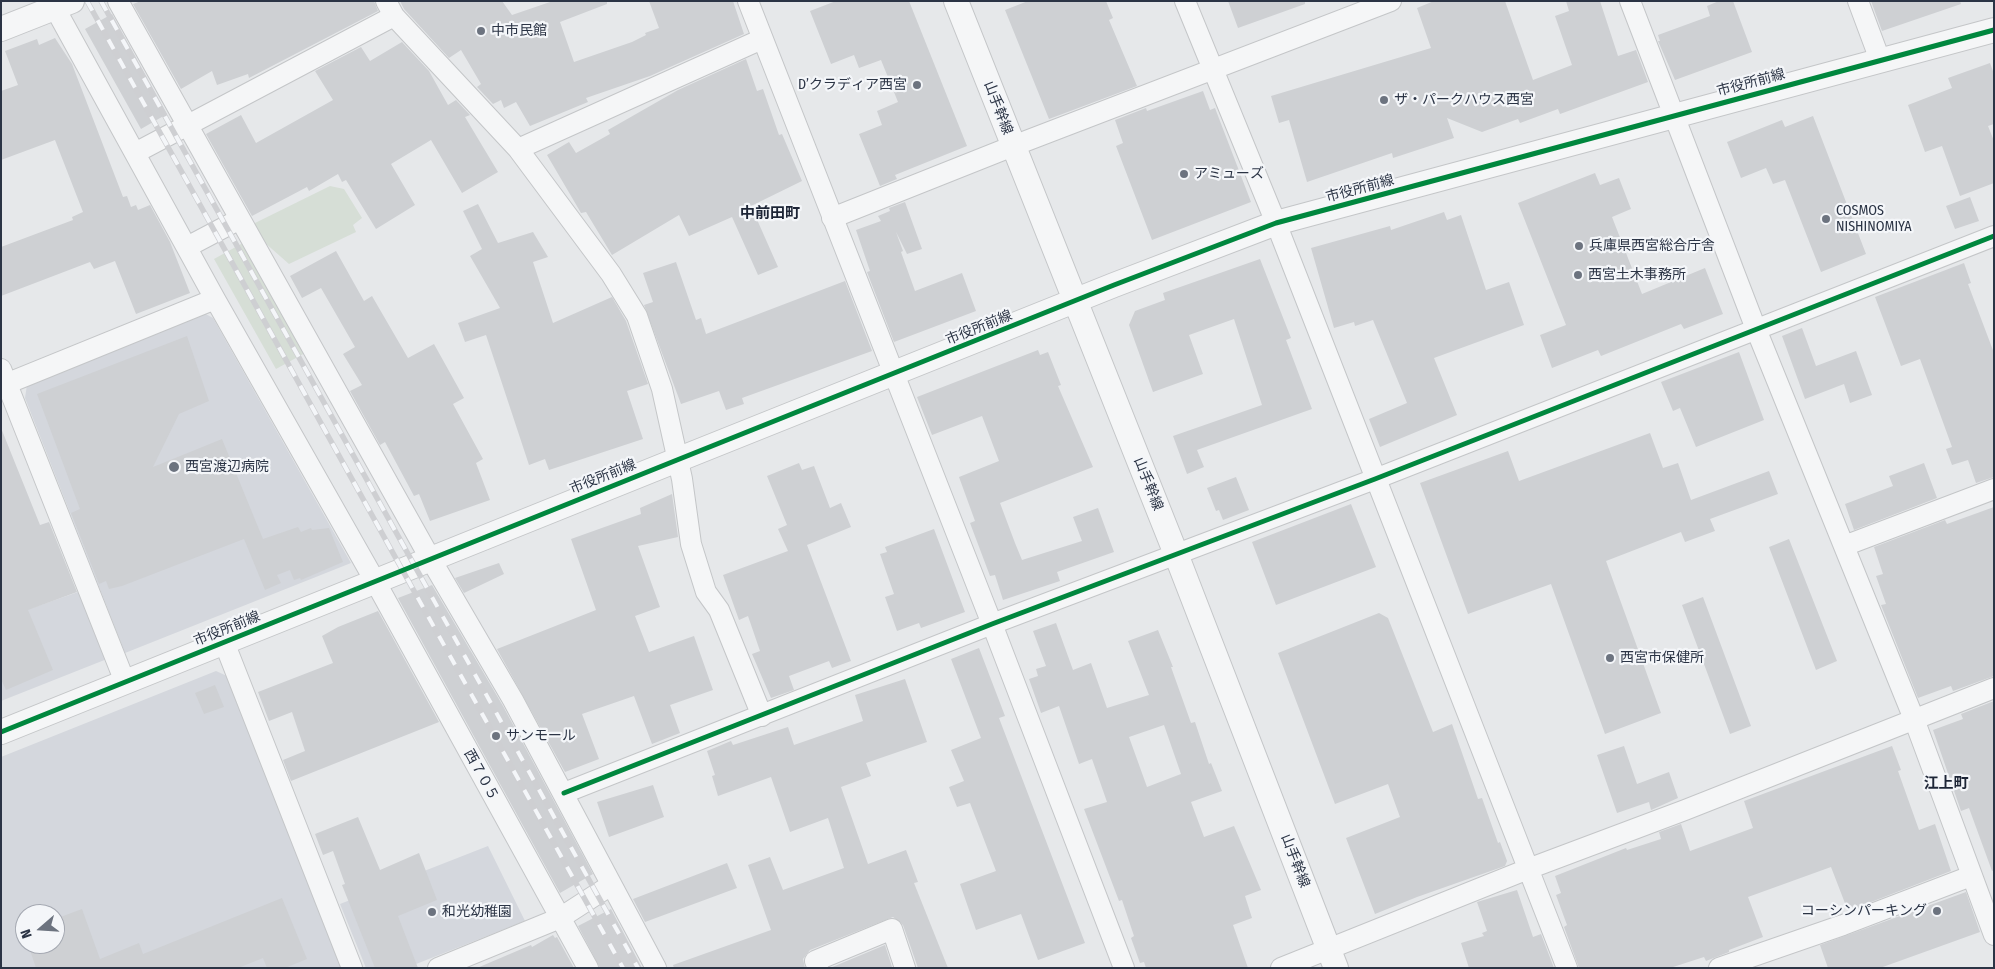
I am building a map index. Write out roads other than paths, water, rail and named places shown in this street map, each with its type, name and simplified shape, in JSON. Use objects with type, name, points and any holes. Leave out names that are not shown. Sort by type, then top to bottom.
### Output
[{"type":"street","points":[[118,1],[430,558],[513,700],[564,793],[610,885],[656,968]]},
{"type":"street","points":[[748,1],[992,624],[1124,968]]},
{"type":"street","name":"山手幹線","points":[[956,1],[1176,554],[1332,958]]},
{"type":"street","points":[[1185,1],[1276,224],[1567,968]]},
{"type":"street","points":[[832,218],[1013,146],[1391,1]]},
{"type":"street","points":[[1630,1],[1756,330],[1914,719],[1994,934]]},
{"type":"street","points":[[1858,1],[1880,60]]},
{"type":"street","points":[[1,29],[60,4]]},
{"type":"street","name":"西７０５","points":[[60,4],[135,153],[215,299],[375,581],[588,968]]},
{"type":"street","points":[[135,153],[390,8],[518,148],[611,274],[637,316],[662,389],[677,460],[691,544],[706,592],[719,610],[762,716]]},
{"type":"street","name":"市役所前線","points":[[1,732],[430,558],[1074,301],[1276,224],[1994,30]]},
{"type":"street","points":[[518,148],[762,39]]},
{"type":"street","points":[[187,247],[240,219]]},
{"type":"street","points":[[564,793],[992,624],[1375,479],[1994,236]]},
{"type":"street","points":[[125,682],[3,379],[215,299]]},
{"type":"street","points":[[1844,546],[1994,489]]},
{"type":"street","points":[[224,642],[352,968]]},
{"type":"street","points":[[1281,968],[1332,958],[1528,869],[1685,810],[1994,688]]},
{"type":"street","points":[[1719,968],[1843,925],[1971,876]]},
{"type":"street","points":[[438,968],[560,918],[610,885]]},
{"type":"street","points":[[818,968],[816,961],[892,930],[905,968]]},
{"type":"railway","points":[[87,1],[623,968]]},
{"type":"railway","points":[[101,1],[638,968]]},
{"type":"place","name":"中市民館","points":[[481,31]]},
{"type":"place","name":"D’クラディア西宮","points":[[917,85]]},
{"type":"place","name":"ザ・パークハウス西宮","points":[[1384,100]]},
{"type":"place","name":"アミューズ","points":[[1184,174]]},
{"type":"place","name":"COSMOS NISHINOMIYA","points":[[1826,219]]},
{"type":"place","name":"兵庫県西宮総合庁舎","points":[[1579,246]]},
{"type":"place","name":"西宮土木事務所","points":[[1578,275]]},
{"type":"place","name":"西宮渡辺病院","points":[[174,467]]},
{"type":"place","name":"西宮市保健所","points":[[1610,658]]},
{"type":"place","name":"サンモール","points":[[496,736]]},
{"type":"place","name":"コーシンパーキング","points":[[1937,911]]},
{"type":"place","name":"和光幼稚園","points":[[432,912]]},
{"type":"district","name":"中前田町","points":[[770,214]]},
{"type":"district","name":"江上町","points":[[1946,784]]}]
